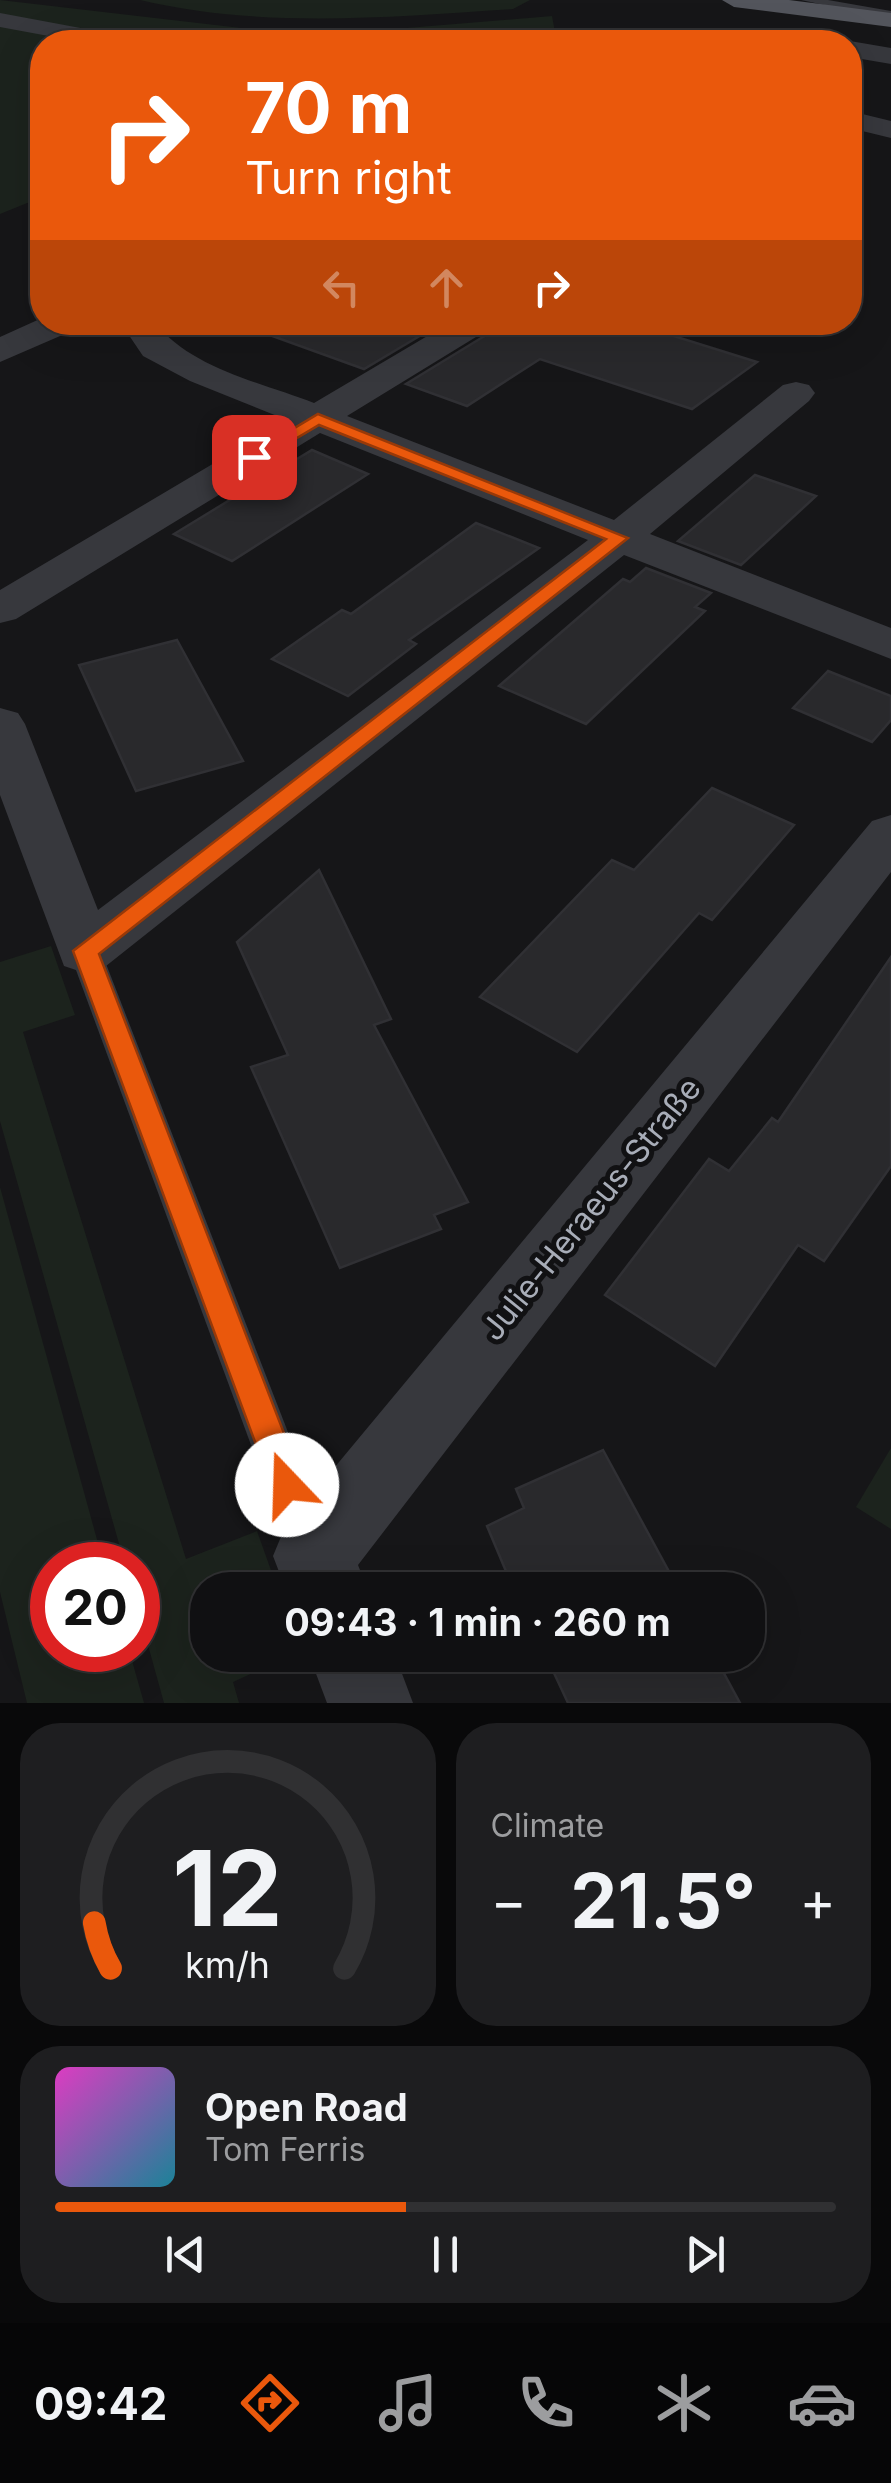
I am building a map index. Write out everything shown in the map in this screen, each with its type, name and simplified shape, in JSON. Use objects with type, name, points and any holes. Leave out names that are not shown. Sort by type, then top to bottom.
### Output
[{"type":"main road","points":[[734,0],[891,17]]},
{"type":"street","points":[[0,20],[54,30]]},
{"type":"street","points":[[862,51],[891,56]]},
{"type":"street","points":[[862,122],[891,130]]},
{"type":"street","points":[[0,351],[34,335]]},
{"type":"street","points":[[146,335],[156,348],[204,373],[891,645]]},
{"type":"street","points":[[0,610],[455,335]]},
{"type":"street","points":[[0,724],[86,951],[619,538],[796,393]]},
{"type":"street","name":"Julie-Heraeus-Straße","points":[[322,1572],[891,834]]},
{"type":"street","points":[[358,1672],[370,1703]]},
{"type":"lane","points":[[807,0],[891,17]]},
{"type":"lane","points":[[872,0],[891,3]]},
{"type":"lane","points":[[86,951],[321,1572]]},
{"type":"shaded area","points":[[0,0],[257,30],[30,30],[30,202],[0,214]]},
{"type":"shaded area","points":[[140,0],[530,0],[513,9],[279,18],[186,9]]},
{"type":"shaded area","points":[[552,16],[555,30],[382,30]]},
{"type":"shaded area","points":[[51,946],[75,1015],[23,1032],[186,1559],[257,1531],[272,1572],[190,1572],[190,1672],[255,1672],[233,1682],[239,1703],[164,1703],[155,1672],[160,1672],[160,1542],[119,1542],[0,1121],[0,962]]},
{"type":"shaded area","points":[[0,1187],[98,1542],[30,1542],[30,1672],[135,1672],[144,1703],[27,1703],[0,1592]]},
{"type":"shaded area","points":[[891,1448],[891,1529],[856,1507]]},
{"type":"building","points":[[269,335],[421,335],[364,369]]},
{"type":"building","points":[[486,335],[671,335],[757,362],[692,409],[540,359],[467,406],[406,384]]},
{"type":"building","points":[[312,450],[368,474],[232,561],[174,534]]},
{"type":"building","points":[[755,475],[816,496],[741,565],[678,541]]},
{"type":"building","points":[[476,523],[539,548],[409,640],[416,644],[348,696],[272,659],[342,610],[351,614]]},
{"type":"building","points":[[646,568],[711,593],[695,607],[705,611],[586,724],[499,686],[623,579],[630,582]]},
{"type":"building","points":[[177,640],[243,761],[136,791],[79,665]]},
{"type":"building","points":[[828,671],[891,696],[891,720],[872,742],[793,708]]},
{"type":"building","points":[[712,788],[794,825],[712,920],[699,913],[577,1052],[480,997],[612,860],[634,870]]},
{"type":"building","points":[[319,870],[391,1019],[374,1025],[468,1202],[434,1215],[441,1229],[340,1268],[251,1067],[288,1055],[237,942]]},
{"type":"building","points":[[891,957],[891,1166],[824,1261],[798,1245],[715,1366],[605,1295],[709,1159],[729,1171],[772,1118],[778,1122]]},
{"type":"building","points":[[603,1450],[669,1572],[506,1572],[487,1526],[524,1508],[516,1489]]},
{"type":"building","points":[[553,1672],[723,1672],[740,1703],[568,1703]]},
{"type":"route","points":[[254,457],[318,418],[619,538],[86,951],[287,1485]]}]
